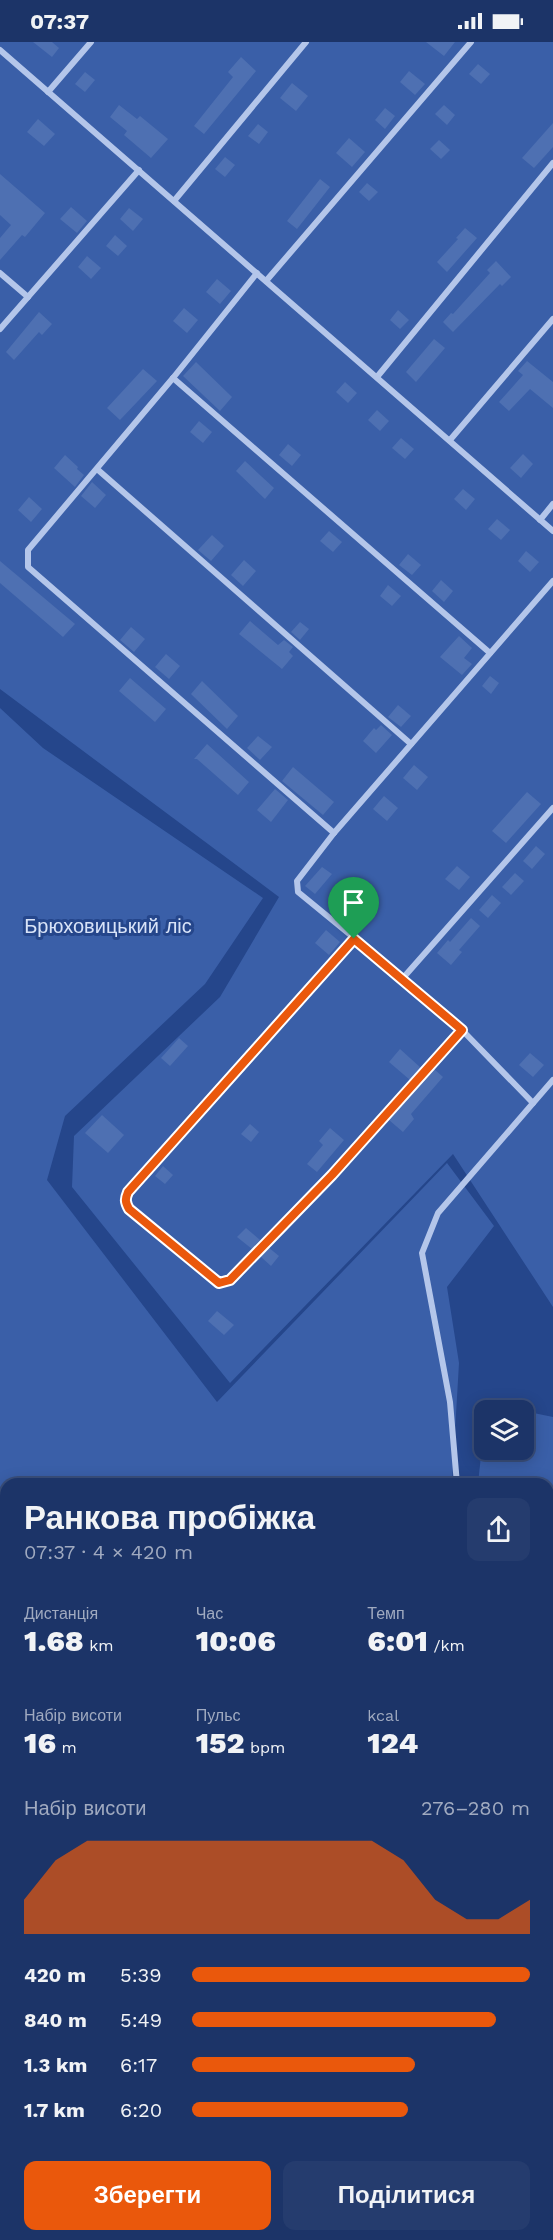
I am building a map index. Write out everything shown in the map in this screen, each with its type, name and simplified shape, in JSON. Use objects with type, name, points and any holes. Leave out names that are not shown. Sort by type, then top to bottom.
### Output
[{"type":"street","points":[[48,92],[91,42]]},
{"type":"street","points":[[174,201],[306,42]]},
{"type":"street","points":[[266,281],[471,42]]},
{"type":"street","points":[[0,50],[553,531]]},
{"type":"street","points":[[377,377],[553,163]]},
{"type":"street","points":[[0,329],[139,170]]},
{"type":"street","points":[[0,273],[28,297]]},
{"type":"street","points":[[257,273],[28,550],[28,567],[334,833]]},
{"type":"street","points":[[450,440],[553,319]]},
{"type":"street","points":[[172,378],[490,654]]},
{"type":"street","points":[[96,468],[411,744]]},
{"type":"street","points":[[540,520],[553,504]]},
{"type":"street","points":[[533,1103],[462,1030],[403,978],[298,892],[297,880],[334,833],[553,581]]},
{"type":"street","points":[[403,978],[553,808]]},
{"type":"street","points":[[354,939],[128,1192],[126,1203],[129,1209],[214,1280],[225,1283],[332,1175],[462,1030]]},
{"type":"street","points":[[456,1478],[450,1402],[422,1253],[438,1213],[553,1080]]},
{"type":"green space","points":[[0,42],[553,42],[553,1307],[453,1154],[230,1383],[72,1187],[74,1136],[220,997],[279,897],[0,689]]},
{"type":"green space","name":"Брюховицький ліс","points":[[0,708],[43,748],[263,898],[205,984],[65,1116],[47,1180],[217,1402],[447,1163],[494,1226],[447,1287],[459,1363],[452,1478],[0,1478]]},
{"type":"green space","points":[[534,1413],[553,1417],[553,1478],[479,1478],[481,1460],[534,1460]]},
{"type":"building","points":[[33,42],[52,42],[59,48],[52,57]]},
{"type":"building","points":[[426,42],[455,42],[444,56]]},
{"type":"building","points":[[241,57],[256,71],[204,134],[194,126],[233,77],[228,72]]},
{"type":"building","points":[[478,64],[490,74],[481,84],[469,74]]},
{"type":"building","points":[[409,71],[425,84],[415,95],[400,82]]},
{"type":"building","points":[[85,72],[95,80],[85,92],[75,84]]},
{"type":"building","points":[[292,83],[308,96],[296,111],[280,98]]},
{"type":"building","points":[[119,105],[137,119],[140,116],[168,139],[151,158],[124,135],[127,131],[110,117]]},
{"type":"building","points":[[444,105],[455,115],[447,125],[435,114]]},
{"type":"building","points":[[385,108],[395,116],[385,129],[375,120]]},
{"type":"building","points":[[38,119],[55,134],[44,146],[27,132]]},
{"type":"building","points":[[553,123],[553,147],[534,168],[522,158]]},
{"type":"building","points":[[258,124],[268,132],[259,144],[248,136]]},
{"type":"building","points":[[349,138],[365,152],[352,167],[336,153]]},
{"type":"building","points":[[439,140],[450,150],[441,159],[430,149]]},
{"type":"building","points":[[225,157],[235,165],[225,177],[215,169]]},
{"type":"building","points":[[0,174],[45,213],[25,237],[22,235],[0,260],[0,238],[11,225],[0,215]]},
{"type":"building","points":[[320,179],[330,187],[297,229],[287,221]]},
{"type":"building","points":[[367,183],[378,192],[369,201],[359,192]]},
{"type":"building","points":[[71,207],[87,221],[77,233],[60,219]]},
{"type":"building","points":[[129,208],[143,219],[133,231],[120,219]]},
{"type":"building","points":[[465,228],[477,238],[447,272],[437,262]]},
{"type":"building","points":[[115,235],[127,246],[118,256],[106,246]]},
{"type":"building","points":[[87,256],[101,268],[91,279],[78,267]]},
{"type":"building","points":[[496,261],[511,277],[502,286],[500,284],[453,332],[443,322],[490,273],[487,270]]},
{"type":"building","points":[[217,279],[231,291],[220,304],[206,292]]},
{"type":"building","points":[[184,308],[198,320],[187,333],[173,321]]},
{"type":"building","points":[[398,310],[409,320],[400,329],[390,320]]},
{"type":"building","points":[[39,312],[52,324],[42,335],[39,332],[14,360],[6,352]]},
{"type":"building","points":[[434,339],[445,348],[416,382],[406,372]]},
{"type":"building","points":[[527,361],[553,382],[553,408],[530,389],[509,411],[499,402],[523,375],[518,371]]},
{"type":"building","points":[[196,362],[232,397],[220,411],[183,376]]},
{"type":"building","points":[[143,369],[157,381],[120,420],[107,408]]},
{"type":"building","points":[[345,382],[357,393],[348,403],[336,392]]},
{"type":"building","points":[[377,410],[389,421],[380,431],[368,420]]},
{"type":"building","points":[[199,421],[212,432],[203,443],[190,432]]},
{"type":"building","points":[[401,438],[414,449],[405,459],[392,448]]},
{"type":"building","points":[[288,444],[301,455],[292,466],[279,455]]},
{"type":"building","points":[[523,454],[533,464],[521,478],[510,468]]},
{"type":"building","points":[[65,455],[84,475],[75,487],[54,468]]},
{"type":"building","points":[[245,461],[274,488],[265,499],[236,471]]},
{"type":"building","points":[[92,482],[106,495],[95,508],[81,496]]},
{"type":"building","points":[[463,489],[475,499],[466,510],[454,499]]},
{"type":"building","points":[[29,497],[42,509],[31,522],[18,510]]},
{"type":"building","points":[[497,519],[510,530],[501,540],[488,529]]},
{"type":"building","points":[[329,531],[342,542],[333,552],[320,541]]},
{"type":"building","points":[[212,535],[224,546],[211,561],[198,550]]},
{"type":"building","points":[[526,551],[539,562],[530,572],[518,561]]},
{"type":"building","points":[[408,554],[421,565],[412,575],[399,565]]},
{"type":"building","points":[[244,560],[256,571],[243,586],[231,575]]},
{"type":"building","points":[[0,561],[75,624],[63,637],[0,583]]},
{"type":"building","points":[[441,580],[453,591],[444,602],[432,591]]},
{"type":"building","points":[[388,585],[401,596],[392,606],[380,596]]},
{"type":"building","points":[[250,621],[278,645],[284,640],[293,647],[289,652],[293,656],[282,669],[239,634]]},
{"type":"building","points":[[300,622],[309,629],[300,640],[291,632]]},
{"type":"building","points":[[131,627],[145,639],[134,652],[120,640]]},
{"type":"building","points":[[459,636],[472,648],[464,658],[472,664],[462,675],[440,657]]},
{"type":"building","points":[[166,654],[180,666],[169,679],[155,667]]},
{"type":"building","points":[[490,676],[499,683],[491,694],[482,686]]},
{"type":"building","points":[[130,678],[166,709],[155,722],[119,691]]},
{"type":"building","points":[[202,681],[238,716],[227,729],[191,694]]},
{"type":"building","points":[[398,705],[411,716],[401,727],[388,717]]},
{"type":"building","points":[[381,725],[392,735],[376,753],[363,741],[374,728],[376,730]]},
{"type":"building","points":[[258,736],[272,747],[260,760],[247,748]]},
{"type":"building","points":[[207,744],[249,782],[238,795],[197,759],[194,759]]},
{"type":"building","points":[[414,765],[428,777],[417,790],[403,778]]},
{"type":"building","points":[[293,767],[334,802],[323,815],[282,781]]},
{"type":"building","points":[[275,789],[288,800],[271,822],[257,810]]},
{"type":"building","points":[[527,792],[541,804],[506,843],[492,831]]},
{"type":"building","points":[[384,796],[398,808],[387,821],[373,809]]},
{"type":"building","points":[[536,846],[545,854],[532,869],[523,861]]},
{"type":"building","points":[[457,866],[470,877],[459,890],[445,879]]},
{"type":"building","points":[[322,867],[332,874],[315,894],[305,886]]},
{"type":"building","points":[[515,873],[524,881],[511,895],[502,887]]},
{"type":"building","points":[[492,895],[501,903],[488,918],[479,910]]},
{"type":"building","points":[[471,918],[480,926],[459,950],[462,952],[451,965],[437,953]]},
{"type":"building","points":[[326,930],[340,942],[329,955],[315,943]]},
{"type":"building","points":[[179,1038],[188,1046],[170,1066],[161,1058]]},
{"type":"building","points":[[400,1049],[421,1068],[410,1080],[389,1062]]},
{"type":"building","points":[[530,1053],[544,1065],[533,1077],[519,1065]]},
{"type":"building","points":[[434,1069],[443,1077],[411,1114],[414,1119],[403,1132],[389,1120]]},
{"type":"building","points":[[102,1115],[124,1135],[108,1153],[85,1133]]},
{"type":"building","points":[[250,1124],[259,1132],[251,1142],[241,1134]]},
{"type":"building","points":[[330,1128],[344,1140],[317,1172],[307,1164],[323,1145],[319,1141]]},
{"type":"building","points":[[163,1166],[173,1175],[165,1184],[155,1176]]},
{"type":"building","points":[[246,1228],[260,1240],[252,1249],[237,1237]]},
{"type":"building","points":[[268,1247],[279,1256],[271,1266],[260,1256]]},
{"type":"building","points":[[217,1311],[234,1325],[224,1335],[208,1321]]},
{"type":"route","points":[[354,939],[462,1030],[332,1175],[230,1280],[219,1283],[129,1209],[126,1197],[128,1192],[354,939]]}]
